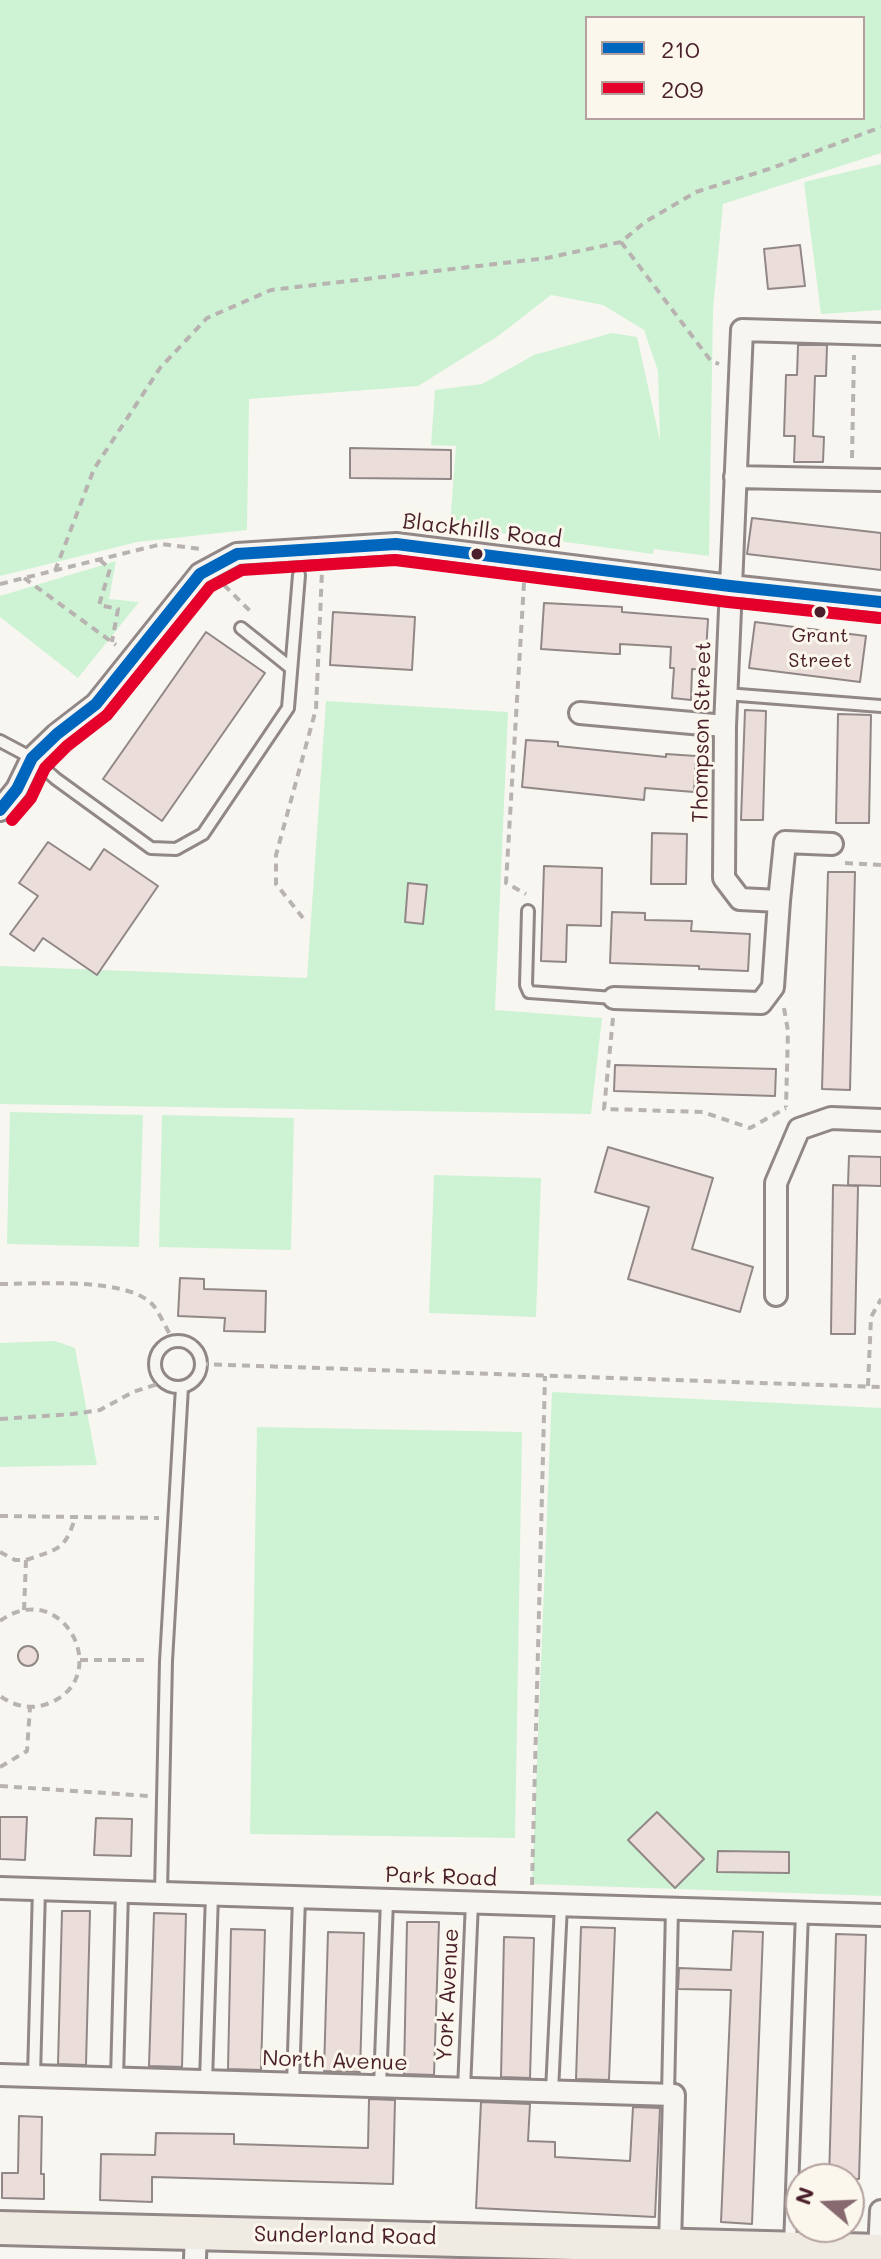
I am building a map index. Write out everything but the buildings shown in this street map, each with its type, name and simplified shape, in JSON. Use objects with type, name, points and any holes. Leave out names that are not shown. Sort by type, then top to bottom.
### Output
[{"type":"main road","name":"Sunderland Road","points":[[0,2228],[195,2246],[670,2244],[809,2252],[880,2250]]},
{"type":"street","name":"Thompson Street","points":[[779,901],[740,899],[724,878],[726,694],[742,330],[854,333]]},
{"type":"street","points":[[854,333],[881,334]]},
{"type":"street","points":[[735,477],[881,480]]},
{"type":"street","name":"Blackhills Road","points":[[0,810],[17,789],[32,758],[96,704],[200,574],[237,554],[396,544],[881,602]]},
{"type":"street","points":[[580,713],[725,726]]},
{"type":"street","points":[[614,998],[761,1003],[773,987],[785,842],[832,844]]},
{"type":"street","points":[[776,1295],[776,1183],[799,1129],[831,1118],[881,1120]]},
{"type":"street","name":"Park Road","points":[[0,1888],[881,1915]]},
{"type":"street","name":"North Avenue","points":[[0,2075],[668,2095]]},
{"type":"street","points":[[668,2095],[674,2095],[670,2244]]},
{"type":"street","points":[[880,2250],[881,2211]]},
{"type":"lane","points":[[0,741],[32,758],[151,848],[176,849],[203,834],[288,708],[299,575]]},
{"type":"lane","points":[[241,628],[291,668]]},
{"type":"lane","points":[[726,694],[881,706]]},
{"type":"lane","points":[[528,911],[526,985],[529,992],[614,998]]},
{"type":"lane","points":[[174,1341],[186,1342],[196,1349],[201,1360],[200,1372],[193,1382],[182,1387],[169,1386],[160,1379],[155,1368],[156,1356],[163,1346],[174,1341]]},
{"type":"lane","points":[[161,1892],[166,1661],[182,1387]]},
{"type":"lane","points":[[34,2076],[39,1889]]},
{"type":"lane","points":[[117,2078],[122,1891]]},
{"type":"lane","points":[[206,2081],[212,1894]]},
{"type":"lane","points":[[293,2084],[299,1897]]},
{"type":"lane","points":[[380,2086],[387,1900]]},
{"type":"lane","name":"York Avenue","points":[[464,2089],[472,1902]]},
{"type":"lane","points":[[552,2091],[561,1905]]},
{"type":"lane","points":[[668,2095],[672,1908]]},
{"type":"lane","points":[[802,1912],[809,2252]]},
{"type":"path","points":[[55,571],[94,469],[160,368],[207,318],[271,290],[547,258],[621,242],[645,222],[696,192],[772,168],[881,127]]},
{"type":"path","points":[[621,242],[711,361],[740,373]]},
{"type":"path","points":[[851,479],[854,333]]},
{"type":"path","points":[[0,584],[162,544]]},
{"type":"path","points":[[303,918],[276,884],[276,855],[316,709],[323,549]]},
{"type":"path","points":[[100,560],[110,569],[99,605],[118,609],[112,642]]},
{"type":"path","points":[[526,560],[506,883],[526,894],[528,911]]},
{"type":"path","points":[[208,570],[258,619],[259,643]]},
{"type":"path","points":[[24,578],[133,658]]},
{"type":"path","points":[[832,844],[844,863],[881,865]]},
{"type":"path","points":[[767,995],[784,1008],[788,1031],[786,1108],[799,1129]]},
{"type":"path","points":[[614,998],[604,1109],[703,1112],[750,1128],[786,1108]]},
{"type":"path","points":[[0,1284],[108,1285],[136,1293],[153,1305],[174,1341]]},
{"type":"path","points":[[868,1387],[871,1317],[881,1299]]},
{"type":"path","points":[[200,1364],[881,1387]]},
{"type":"path","points":[[531,1904],[545,1376]]},
{"type":"path","points":[[0,1419],[100,1410],[133,1392],[164,1382]]},
{"type":"path","points":[[0,1516],[174,1518]]},
{"type":"path","points":[[0,1552],[15,1560],[26,1560],[59,1548],[69,1537],[76,1517]]},
{"type":"path","points":[[24,1611],[26,1560]]},
{"type":"path","points":[[0,1621],[24,1611],[45,1612],[57,1617],[74,1635],[80,1660],[73,1684],[65,1694],[43,1706],[18,1706],[0,1696]]},
{"type":"path","points":[[80,1660],[166,1661]]},
{"type":"path","points":[[0,1767],[27,1751],[30,1707]]},
{"type":"path","points":[[0,1786],[163,1797]]},
{"type":"green space","points":[[0,0],[881,0],[881,153],[723,204],[713,309],[709,556],[654,549],[653,554],[450,526],[456,446],[431,445],[435,390],[482,384],[534,355],[612,333],[637,337],[660,441],[658,371],[644,330],[603,305],[551,295],[498,336],[418,386],[249,399],[247,530],[137,542],[0,576]]},
{"type":"green space","points":[[881,164],[881,310],[821,314],[804,182]]},
{"type":"green space","points":[[116,561],[109,599],[139,602],[78,678],[0,617],[0,596]]},
{"type":"green space","points":[[326,701],[508,712],[495,1010],[602,1018],[591,1114],[0,1104],[0,966],[307,978]]},
{"type":"green space","points":[[10,1112],[143,1115],[139,1247],[7,1244]]},
{"type":"green space","points":[[162,1115],[294,1118],[291,1250],[159,1247]]},
{"type":"green space","points":[[434,1175],[541,1178],[536,1317],[429,1313]]},
{"type":"green space","points":[[55,1341],[75,1348],[97,1465],[0,1467],[0,1343]]},
{"type":"green space","points":[[552,1392],[881,1408],[881,1896],[532,1884]]},
{"type":"green space","points":[[257,1427],[522,1432],[515,1838],[250,1834]]},
{"type":"transit line","name":"210","points":[[0,810],[17,789],[32,758],[96,704],[200,574],[237,554],[396,544],[881,602]]},
{"type":"transit line","name":"209","points":[[12,820],[31,798],[45,768],[67,746],[107,715],[210,587],[242,570],[395,560],[879,618]]},
{"type":"place","name":"Grant Street","points":[[820,612]]}]
